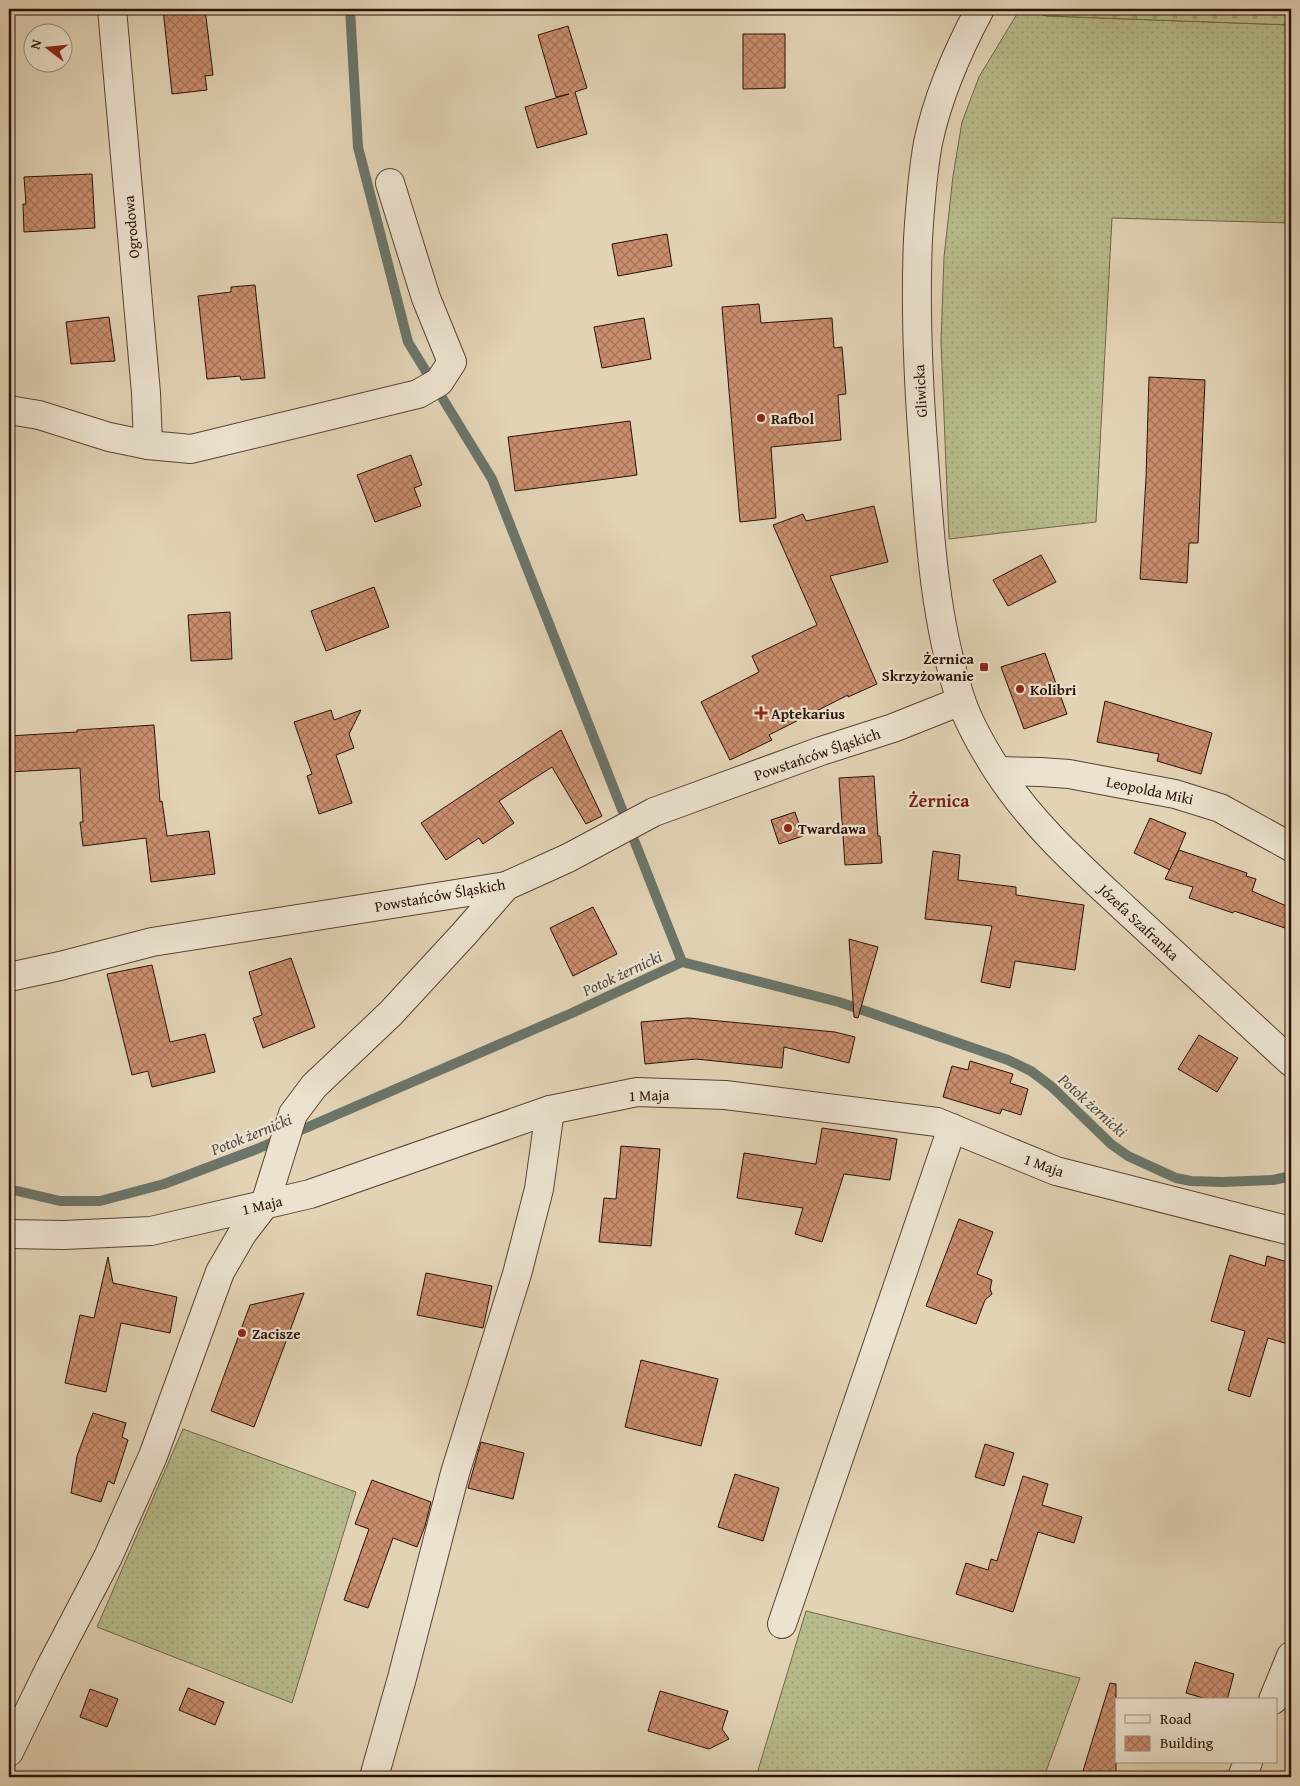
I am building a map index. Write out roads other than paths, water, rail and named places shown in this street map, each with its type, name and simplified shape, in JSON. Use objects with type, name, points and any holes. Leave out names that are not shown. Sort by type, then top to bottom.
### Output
[{"type":"street","name":"Ogrodowa","points":[[112,9],[145,383],[148,445]]},
{"type":"street","name":"Gliwicka","points":[[980,9],[948,73],[935,111],[923,178],[916,331],[931,538],[947,650],[961,701],[975,733],[998,771]]},
{"type":"street","points":[[9,410],[39,415],[109,437],[148,445],[191,449],[429,388],[452,362],[426,298],[390,183]]},
{"type":"street","name":"Powstańców Śląskich","points":[[9,977],[152,942],[506,886],[568,858],[654,812],[821,751],[894,728],[961,701]]},
{"type":"street","name":"Leopolda Miki","points":[[998,771],[1069,774],[1175,794],[1220,808],[1291,847]]},
{"type":"street","name":"Józefa Szafranka","points":[[998,771],[1045,830],[1098,884],[1291,1062]]},
{"type":"street","points":[[9,1752],[108,1557],[149,1464],[203,1324],[220,1272],[242,1234],[265,1204],[293,1114],[314,1086],[391,1013],[506,886]]},
{"type":"street","name":"1 Maja","points":[[9,1234],[64,1235],[151,1231],[310,1194],[550,1110],[637,1092],[726,1095],[937,1122],[1056,1171],[1291,1231]]},
{"type":"street","points":[[374,1777],[402,1678],[455,1473],[519,1264],[539,1189],[550,1110]]},
{"type":"street","points":[[782,1624],[952,1128]]},
{"type":"street","points":[[1274,1698],[1291,1656]]},
{"type":"street","points":[[1242,1777],[1247,1764]]},
{"type":"waterway","points":[[350,9],[358,147],[408,342],[492,479],[682,962]]},
{"type":"waterway","name":"Potok żernicki","points":[[9,1189],[60,1201],[100,1201],[164,1184],[257,1149],[572,1013],[682,962],[839,1002],[1008,1060],[1031,1071],[1052,1087],[1111,1144],[1128,1156],[1176,1178],[1191,1181],[1222,1182],[1273,1180],[1291,1176]]},
{"type":"place","name":"Rafbol","points":[[761,418]]},
{"type":"place","name":"Żernica Skrzyżowanie","points":[[984,667]]},
{"type":"place","name":"Kolibri","points":[[1020,689]]},
{"type":"place","name":"Aptekarius","points":[[761,713]]},
{"type":"place","name":"Twardawa","points":[[788,828]]},
{"type":"place","name":"Zacisze","points":[[242,1333]]},
{"type":"district","name":"Żernica","points":[[939,800]]}]
